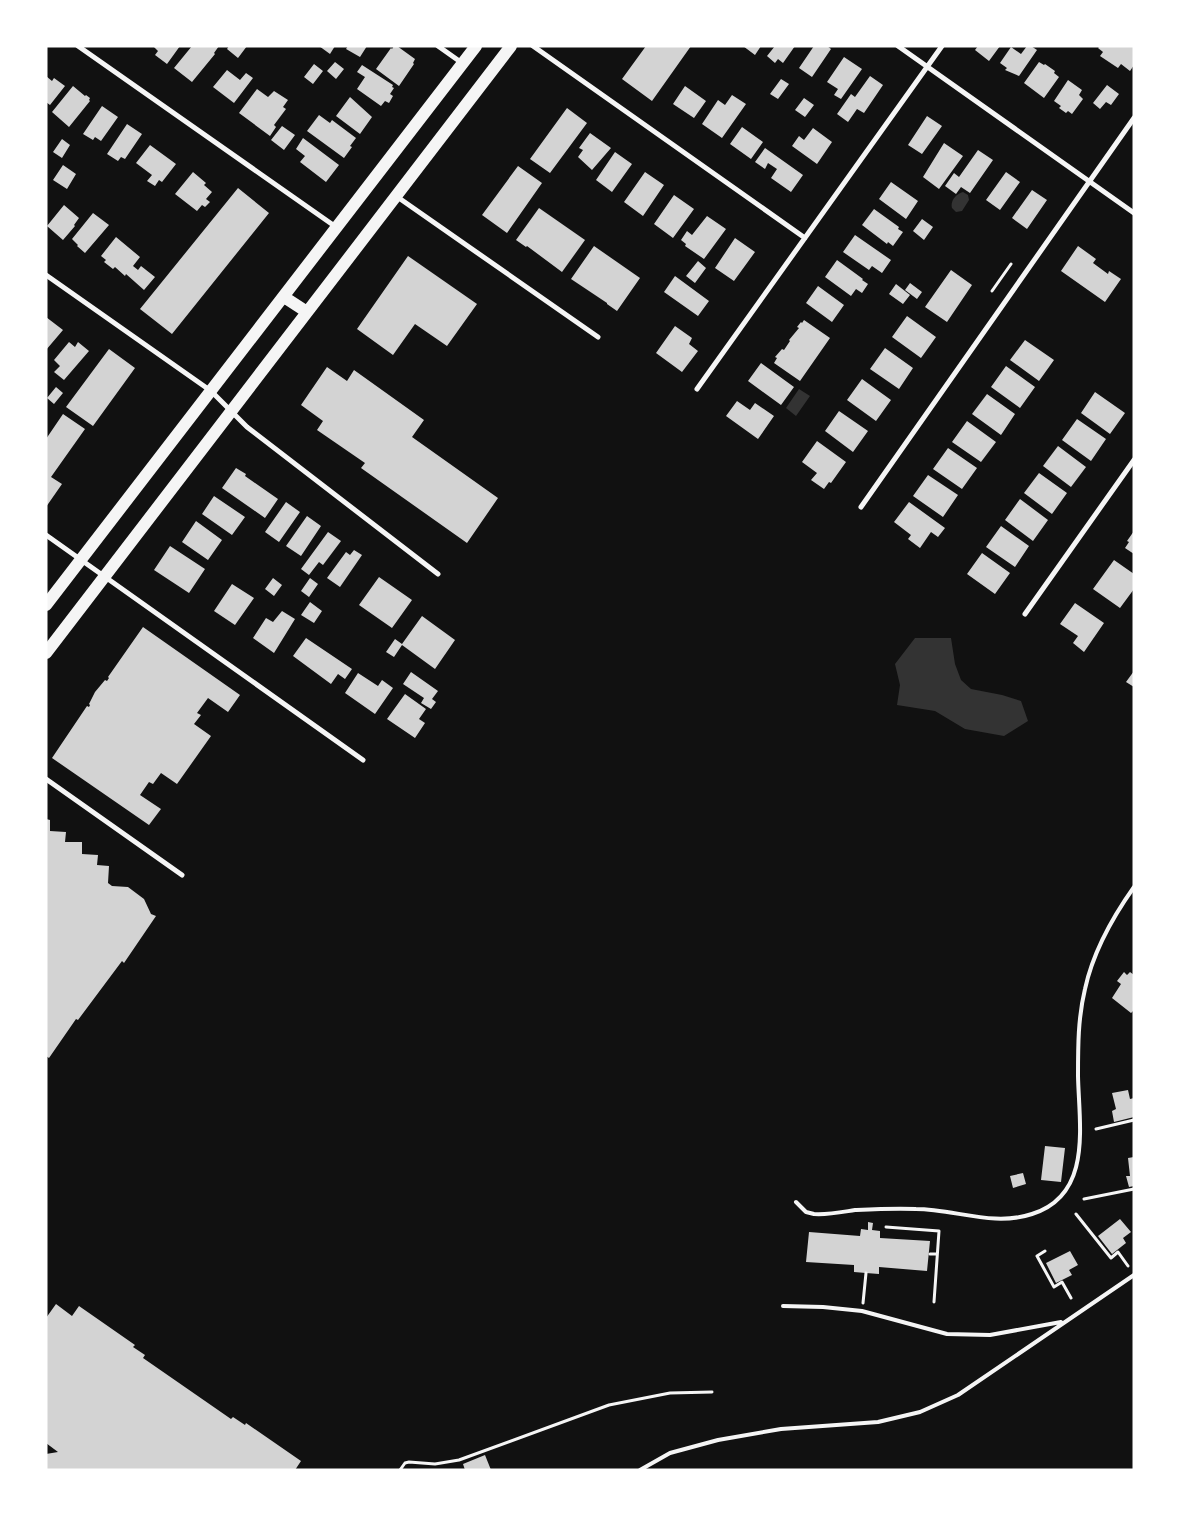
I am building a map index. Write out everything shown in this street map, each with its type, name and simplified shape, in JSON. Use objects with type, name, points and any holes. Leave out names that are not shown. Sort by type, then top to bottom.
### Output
[{"type":"main road","points":[[46,605],[476,46]]},
{"type":"main road","points":[[46,653],[511,46]]},
{"type":"main road","points":[[284,297],[307,312]]},
{"type":"street","points":[[78,46],[337,228]]},
{"type":"street","points":[[438,46],[463,64]]},
{"type":"street","points":[[533,46],[805,238]]},
{"type":"street","points":[[898,46],[1134,213]]},
{"type":"street","points":[[697,389],[942,46]]},
{"type":"street","points":[[860,507],[1134,118]]},
{"type":"street","points":[[396,195],[598,337]]},
{"type":"street","points":[[46,275],[211,391],[247,427],[438,574]]},
{"type":"street","points":[[1025,614],[1134,460]]},
{"type":"street","points":[[46,535],[362,760]]},
{"type":"street","points":[[46,780],[182,875]]},
{"type":"lane","points":[[796,1202],[806,1212],[814,1214],[884,1208],[919,1209],[985,1218],[1012,1219],[1033,1214],[1050,1206],[1062,1196],[1074,1174],[1079,1152],[1078,1032],[1085,988],[1096,953],[1119,908],[1134,887]]},
{"type":"lane","points":[[640,1470],[670,1453],[691,1446],[781,1429],[878,1422],[920,1412],[958,1395],[1134,1275]]},
{"type":"lane","points":[[783,1306],[823,1307],[862,1311],[947,1334],[990,1335],[1063,1322]]},
{"type":"path","points":[[992,291],[1012,264]]},
{"type":"path","points":[[1096,1129],[1134,1120]]},
{"type":"path","points":[[1084,1199],[1134,1188]]},
{"type":"path","points":[[1076,1214],[1111,1258],[1118,1252],[1128,1266]]},
{"type":"path","points":[[886,1227],[939,1231],[934,1302]]},
{"type":"path","points":[[1045,1252],[1037,1256],[1054,1287],[1062,1282],[1071,1298]]},
{"type":"path","points":[[930,1254],[937,1254]]},
{"type":"path","points":[[863,1305],[866,1274]]},
{"type":"path","points":[[400,1470],[405,1463],[409,1462],[435,1464],[460,1460],[609,1405],[670,1393],[712,1392]]},
{"type":"shaded area","points":[[963,192],[968,195],[969,200],[962,211],[956,212],[952,208],[953,200]]},
{"type":"shaded area","points":[[799,389],[810,396],[796,416],[786,408]]},
{"type":"shaded area","points":[[915,638],[951,638],[955,664],[961,680],[971,689],[1021,701],[1028,721],[1004,736],[965,729],[935,711],[897,705],[900,685],[895,664]]},
{"type":"building","points":[[153,46],[180,46],[167,64],[155,55],[158,51]]},
{"type":"building","points":[[192,46],[219,46],[215,54],[192,82],[174,68]]},
{"type":"building","points":[[229,46],[247,46],[238,58],[227,49]]},
{"type":"building","points":[[319,46],[335,46],[330,54]]},
{"type":"building","points":[[348,46],[367,46],[360,57],[346,49]]},
{"type":"building","points":[[394,46],[397,46],[415,59],[414,64],[399,86],[376,69]]},
{"type":"building","points":[[646,46],[691,46],[652,101],[622,79]]},
{"type":"building","points":[[743,46],[761,46],[755,55]]},
{"type":"building","points":[[775,46],[795,46],[783,63],[778,59],[775,63],[767,56]]},
{"type":"building","points":[[814,46],[827,46],[831,49],[812,77],[799,68]]},
{"type":"building","points":[[978,46],[1000,46],[989,61],[975,50]]},
{"type":"building","points":[[1027,46],[1037,50],[1019,76],[1005,70],[1007,68],[1000,63],[1011,47],[1021,54]]},
{"type":"building","points":[[1100,46],[1134,46],[1134,65],[1130,71],[1121,64],[1118,68],[1100,56],[1103,52],[1098,48]]},
{"type":"building","points":[[844,57],[862,69],[841,99],[834,95],[838,89],[827,82]]},
{"type":"building","points":[[335,62],[344,69],[336,79],[327,71]]},
{"type":"building","points":[[1039,62],[1055,71],[1054,73],[1059,77],[1044,98],[1024,83]]},
{"type":"building","points":[[314,64],[323,71],[313,84],[304,77]]},
{"type":"building","points":[[362,65],[393,85],[392,87],[394,88],[390,94],[393,96],[389,103],[385,101],[381,106],[357,89],[365,77],[357,72]]},
{"type":"building","points":[[227,70],[240,80],[246,73],[253,78],[234,103],[213,87]]},
{"type":"building","points":[[46,76],[52,81],[54,78],[65,86],[50,105],[46,102]]},
{"type":"building","points":[[870,76],[883,85],[864,113],[857,109],[848,122],[837,114],[851,94],[855,97]]},
{"type":"building","points":[[781,79],[789,84],[778,99],[770,94]]},
{"type":"building","points":[[1068,80],[1082,90],[1079,95],[1083,99],[1072,114],[1068,111],[1066,113],[1059,108],[1061,106],[1054,101]]},
{"type":"building","points":[[1107,85],[1119,94],[1111,105],[1106,102],[1100,109],[1093,103]]},
{"type":"building","points":[[73,86],[90,98],[90,101],[69,127],[52,112]]},
{"type":"building","points":[[685,86],[706,101],[694,118],[673,104]]},
{"type":"building","points":[[257,89],[268,97],[274,91],[288,100],[283,107],[286,109],[274,125],[276,127],[270,136],[239,113]]},
{"type":"building","points":[[732,95],[746,104],[722,138],[702,124],[718,100],[725,105]]},
{"type":"building","points":[[350,97],[372,117],[360,134],[336,116]]},
{"type":"building","points":[[804,98],[814,105],[805,117],[795,110]]},
{"type":"building","points":[[102,106],[118,117],[101,141],[95,137],[93,140],[83,134]]},
{"type":"building","points":[[567,108],[587,123],[550,173],[530,159]]},
{"type":"building","points":[[319,115],[330,123],[332,120],[356,138],[344,158],[307,131]]},
{"type":"building","points":[[927,116],[942,126],[922,154],[908,145]]},
{"type":"building","points":[[127,124],[142,134],[125,159],[121,157],[118,161],[107,154]]},
{"type":"building","points":[[282,126],[295,135],[284,150],[271,140]]},
{"type":"building","points":[[742,127],[763,142],[751,159],[730,144]]},
{"type":"building","points":[[813,128],[832,142],[817,164],[792,146],[799,136],[804,140]]},
{"type":"building","points":[[590,133],[611,148],[592,170],[578,157],[583,150],[579,148]]},
{"type":"building","points":[[303,138],[339,165],[326,182],[300,162],[305,156],[296,149]]},
{"type":"building","points":[[62,139],[70,145],[62,158],[53,152]]},
{"type":"building","points":[[944,143],[963,156],[939,189],[923,177]]},
{"type":"building","points":[[150,145],[176,164],[162,182],[159,180],[155,186],[147,181],[152,175],[136,163]]},
{"type":"building","points":[[765,148],[803,175],[791,192],[771,178],[777,169],[768,163],[765,169],[755,162]]},
{"type":"building","points":[[978,150],[993,160],[970,193],[961,187],[956,194],[945,186],[954,173],[959,177]]},
{"type":"building","points":[[615,152],[632,164],[612,192],[596,180]]},
{"type":"building","points":[[63,165],[76,174],[67,189],[53,180]]},
{"type":"building","points":[[518,166],[542,183],[507,233],[482,215]]},
{"type":"building","points":[[193,172],[206,183],[204,185],[212,192],[206,199],[210,202],[205,207],[202,205],[197,211],[175,194]]},
{"type":"building","points":[[645,172],[664,185],[643,216],[624,202]]},
{"type":"building","points":[[1006,172],[1020,182],[1000,210],[986,200]]},
{"type":"building","points":[[891,182],[918,201],[906,219],[879,199]]},
{"type":"building","points":[[238,188],[269,213],[172,334],[140,309]]},
{"type":"building","points":[[1032,190],[1047,200],[1027,229],[1012,218]]},
{"type":"building","points":[[674,195],[694,209],[673,238],[654,224]]},
{"type":"building","points":[[64,205],[79,218],[63,240],[47,226]]},
{"type":"building","points":[[539,208],[585,240],[562,272],[516,240]]},
{"type":"building","points":[[874,209],[903,232],[893,246],[888,242],[887,244],[862,225]]},
{"type":"building","points":[[93,213],[109,225],[85,253],[72,239]]},
{"type":"building","points":[[707,216],[726,229],[704,259],[685,246],[686,244],[681,240],[687,231],[692,235]]},
{"type":"building","points":[[922,219],[933,227],[924,240],[913,231]]},
{"type":"building","points":[[855,235],[891,260],[882,273],[872,266],[869,270],[843,252]]},
{"type":"building","points":[[116,237],[140,257],[133,266],[138,270],[141,266],[155,277],[144,290],[126,274],[125,276],[115,267],[113,269],[104,262],[106,260],[101,256]]},
{"type":"building","points":[[735,238],[755,252],[734,281],[715,268]]},
{"type":"building","points":[[594,246],[640,278],[617,311],[571,279]]},
{"type":"building","points":[[1078,246],[1096,259],[1093,263],[1108,274],[1109,271],[1121,279],[1105,302],[1061,271]]},
{"type":"building","points":[[408,256],[477,304],[447,346],[415,324],[393,355],[357,329]]},
{"type":"building","points":[[837,260],[868,284],[862,293],[856,289],[851,296],[825,277]]},
{"type":"building","points":[[698,261],[706,268],[695,283],[686,276]]},
{"type":"building","points":[[951,270],[972,285],[947,322],[925,307]]},
{"type":"building","points":[[675,276],[709,301],[698,316],[664,292]]},
{"type":"building","points":[[910,283],[922,292],[917,299],[905,290]]},
{"type":"building","points":[[896,284],[910,295],[903,304],[889,294]]},
{"type":"building","points":[[818,286],[844,305],[832,322],[806,303]]},
{"type":"building","points":[[907,316],[936,337],[921,358],[892,337]]},
{"type":"building","points":[[46,317],[63,330],[46,350]]},
{"type":"building","points":[[804,320],[830,338],[800,381],[774,363],[777,358],[775,357],[782,349],[784,350],[789,340],[799,328],[797,327]]},
{"type":"building","points":[[675,326],[692,338],[689,344],[698,351],[682,372],[656,353]]},
{"type":"building","points":[[1025,340],[1054,360],[1039,381],[1010,360]]},
{"type":"building","points":[[69,342],[75,347],[78,342],[89,351],[64,380],[54,372],[60,366],[54,360]]},
{"type":"building","points":[[885,348],[913,368],[899,389],[870,369]]},
{"type":"building","points":[[109,349],[135,368],[93,426],[66,407]]},
{"type":"building","points":[[761,363],[794,387],[781,405],[748,381]]},
{"type":"building","points":[[1006,366],[1035,387],[1020,408],[991,387]]},
{"type":"building","points":[[327,367],[347,381],[354,370],[424,420],[412,437],[498,498],[467,543],[361,468],[365,463],[317,430],[323,421],[301,405]]},
{"type":"building","points":[[862,379],[891,400],[876,421],[847,400]]},
{"type":"building","points":[[56,387],[63,393],[54,404],[47,398]]},
{"type":"building","points":[[1095,392],[1125,413],[1110,434],[1081,413]]},
{"type":"building","points":[[987,394],[1015,414],[1001,435],[972,414]]},
{"type":"building","points":[[737,401],[750,410],[755,403],[774,416],[758,439],[726,416]]},
{"type":"building","points":[[839,411],[868,431],[853,452],[825,431]]},
{"type":"building","points":[[63,414],[85,429],[51,477],[62,484],[46,507],[46,439]]},
{"type":"building","points":[[1077,419],[1106,439],[1091,461],[1062,440]]},
{"type":"building","points":[[967,421],[996,442],[981,462],[952,442]]},
{"type":"building","points":[[817,441],[846,462],[831,483],[829,482],[824,489],[811,480],[817,473],[802,462]]},
{"type":"building","points":[[1058,446],[1086,467],[1071,487],[1043,466]]},
{"type":"building","points":[[948,448],[977,468],[962,489],[933,469]]},
{"type":"building","points":[[236,468],[278,499],[265,518],[222,488]]},
{"type":"building","points":[[1039,473],[1067,493],[1052,514],[1024,493]]},
{"type":"building","points":[[928,475],[958,495],[943,517],[913,496]]},
{"type":"building","points":[[214,496],[245,517],[232,535],[202,514]]},
{"type":"building","points":[[1020,499],[1048,520],[1033,541],[1005,520]]},
{"type":"building","points":[[286,502],[300,512],[279,542],[265,532]]},
{"type":"building","points":[[909,502],[945,528],[938,537],[931,532],[920,548],[908,539],[911,535],[894,522]]},
{"type":"building","points":[[307,516],[321,526],[301,556],[286,546]]},
{"type":"building","points":[[196,521],[222,540],[208,560],[182,542]]},
{"type":"building","points":[[1001,526],[1029,546],[1015,567],[986,547]]},
{"type":"building","points":[[1134,531],[1134,554],[1125,548],[1129,542],[1127,541]]},
{"type":"building","points":[[328,532],[341,541],[323,565],[319,562],[309,575],[301,569]]},
{"type":"building","points":[[170,546],[205,569],[189,593],[154,570]]},
{"type":"building","points":[[354,550],[362,555],[340,587],[327,578],[346,552],[350,555]]},
{"type":"building","points":[[982,553],[1010,573],[995,594],[967,574]]},
{"type":"building","points":[[1114,560],[1134,574],[1134,589],[1120,608],[1093,589]]},
{"type":"building","points":[[379,577],[412,600],[392,628],[359,605]]},
{"type":"building","points":[[273,578],[282,585],[274,596],[265,589]]},
{"type":"building","points":[[310,578],[318,584],[309,597],[301,591]]},
{"type":"building","points":[[232,584],[254,598],[235,625],[214,611]]},
{"type":"building","points":[[310,602],[322,611],[314,623],[301,615]]},
{"type":"building","points":[[1075,603],[1104,623],[1084,652],[1073,643],[1078,636],[1060,624]]},
{"type":"building","points":[[282,611],[295,619],[274,653],[253,638],[266,618],[273,622]]},
{"type":"building","points":[[422,616],[455,640],[435,669],[402,645],[394,657],[386,652],[395,639],[402,644]]},
{"type":"building","points":[[143,627],[240,695],[228,712],[208,698],[197,713],[201,715],[194,724],[211,736],[177,784],[161,773],[153,784],[149,782],[140,795],[161,809],[149,825],[52,758],[87,706],[89,707],[95,692],[105,680],[107,681]]},
{"type":"building","points":[[306,638],[352,669],[345,679],[338,674],[331,684],[293,656]]},
{"type":"building","points":[[1134,671],[1134,687],[1126,682]]},
{"type":"building","points":[[411,672],[438,691],[432,699],[436,702],[431,709],[421,703],[424,698],[403,684]]},
{"type":"building","points":[[358,673],[378,686],[382,680],[393,688],[375,714],[345,693]]},
{"type":"building","points":[[405,694],[426,709],[419,719],[425,723],[415,738],[387,719]]},
{"type":"building","points":[[46,819],[50,820],[50,831],[66,832],[65,842],[82,842],[82,854],[98,855],[97,865],[109,866],[108,883],[112,886],[128,887],[144,899],[151,914],[156,916],[124,963],[122,961],[78,1020],[76,1019],[49,1058],[46,1056]]},
{"type":"building","points":[[1124,972],[1127,975],[1130,972],[1134,975],[1134,1010],[1131,1013],[1112,998],[1121,984],[1117,981]]},
{"type":"building","points":[[1128,1090],[1130,1099],[1134,1098],[1134,1117],[1114,1122],[1112,1111],[1116,1109],[1112,1093]]},
{"type":"building","points":[[1045,1146],[1065,1148],[1061,1182],[1041,1180]]},
{"type":"building","points":[[1134,1157],[1134,1186],[1129,1187],[1126,1176],[1130,1176],[1128,1158]]},
{"type":"building","points":[[1023,1173],[1026,1184],[1013,1188],[1010,1176]]},
{"type":"building","points":[[1120,1219],[1131,1232],[1123,1238],[1126,1243],[1112,1254],[1098,1236]]},
{"type":"building","points":[[868,1222],[873,1223],[872,1230],[880,1231],[880,1238],[930,1241],[927,1271],[879,1267],[879,1274],[854,1272],[854,1265],[806,1262],[809,1232],[860,1236],[861,1229],[868,1230]]},
{"type":"building","points":[[1070,1251],[1078,1265],[1069,1270],[1072,1275],[1056,1283],[1046,1263]]},
{"type":"building","points":[[56,1304],[72,1316],[79,1306],[135,1345],[133,1347],[145,1355],[143,1358],[231,1419],[233,1417],[245,1425],[246,1423],[301,1461],[295,1470],[46,1470],[46,1454],[58,1452],[46,1443],[46,1318]]},
{"type":"building","points":[[485,1455],[491,1470],[465,1470],[463,1464]]}]
